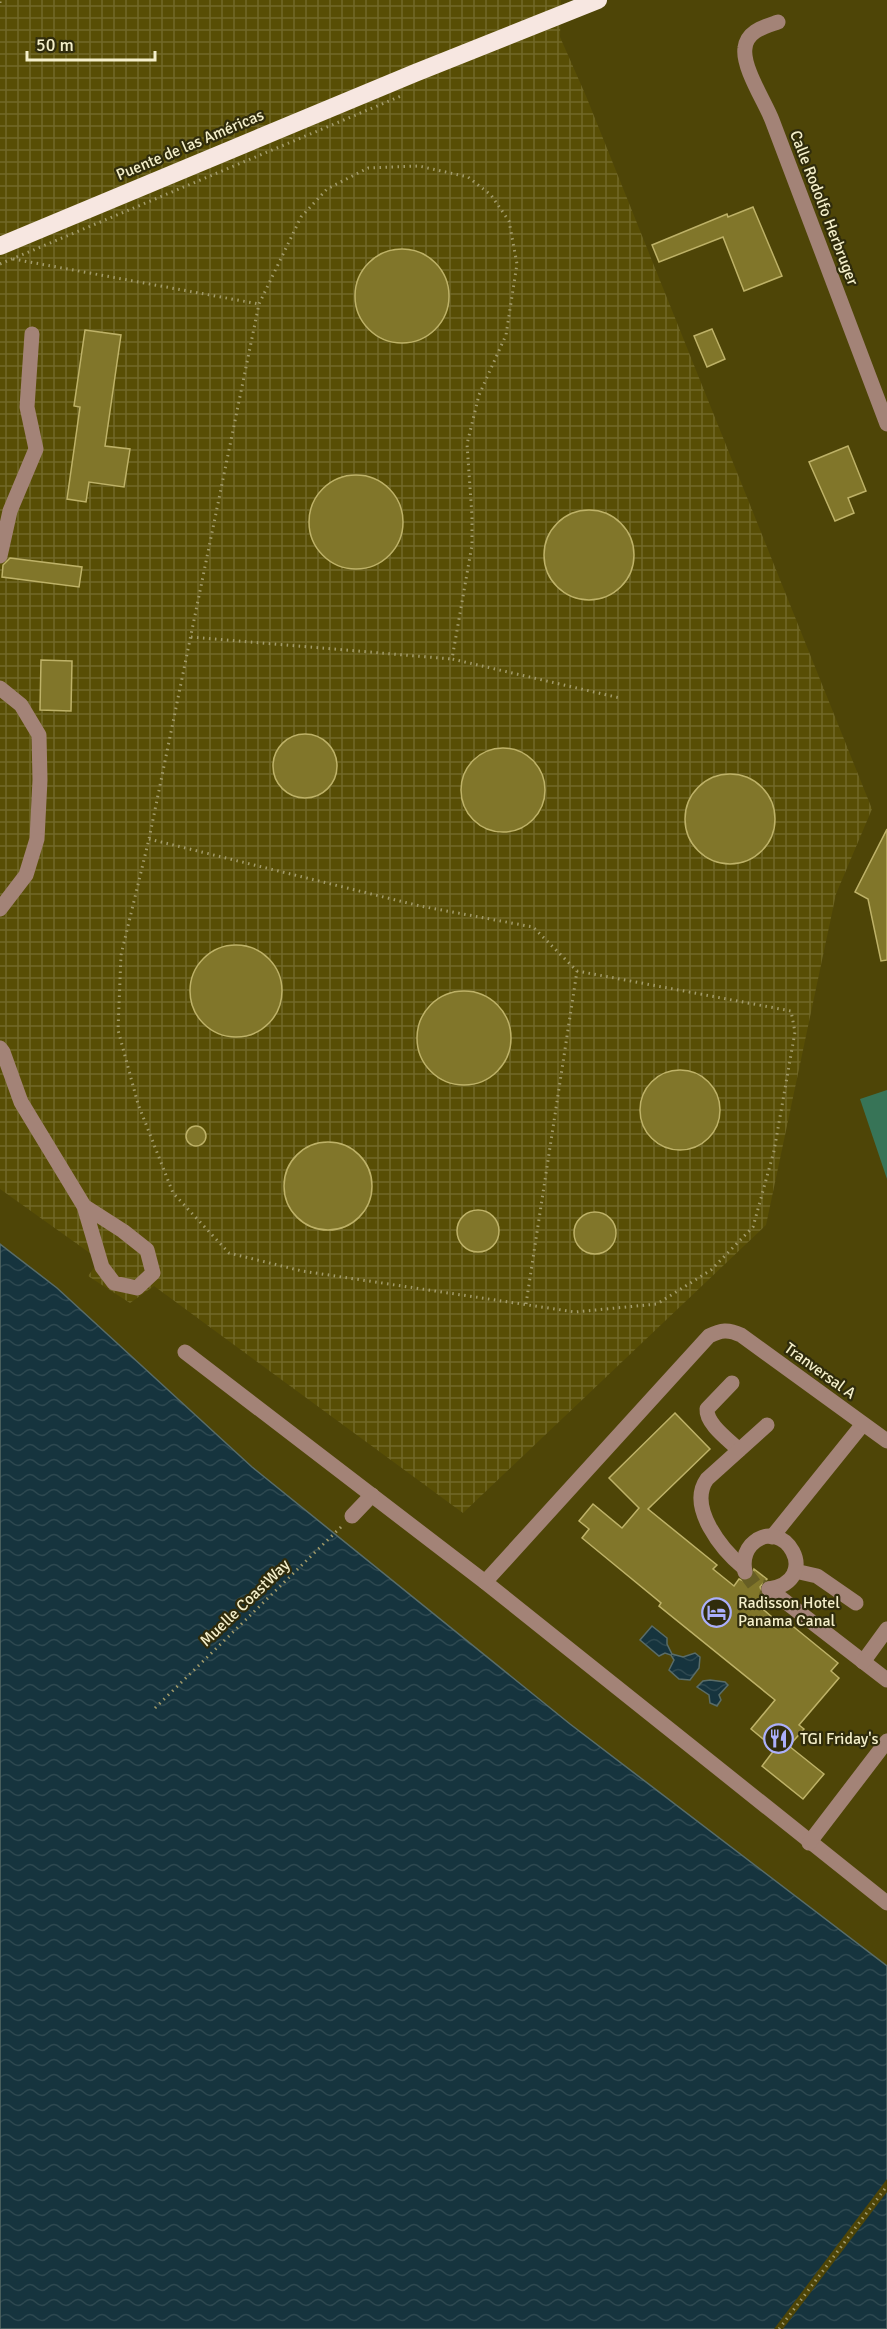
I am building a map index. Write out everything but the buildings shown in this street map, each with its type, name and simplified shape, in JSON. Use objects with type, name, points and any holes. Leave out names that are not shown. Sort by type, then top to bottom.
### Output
[{"type":"highway","name":"Puente de las Américas","points":[[3,251],[398,88],[598,0]]},
{"type":"street","name":"Calle Rodolfo Herbruger","points":[[778,22],[749,37],[744,49],[747,64],[773,122],[887,424]]},
{"type":"street","points":[[0,556],[10,511],[36,449],[27,407],[32,334]]},
{"type":"street","points":[[0,688],[21,705],[39,735],[40,780],[37,839],[29,866],[26,875],[0,909]]},
{"type":"street","points":[[0,1048],[21,1102],[65,1171],[84,1206],[102,1267],[114,1282],[137,1288],[153,1273],[147,1250],[123,1231],[84,1206]]},
{"type":"street","name":"Tranversal A","points":[[485,1582],[709,1336],[718,1331],[730,1330],[741,1335],[887,1442]]},
{"type":"street","points":[[185,1352],[485,1582],[887,1903]]},
{"type":"street","points":[[732,1383],[707,1408],[707,1414],[710,1420],[740,1450]]},
{"type":"street","points":[[772,1537],[863,1424]]},
{"type":"street","points":[[767,1425],[707,1479],[701,1487],[701,1509],[726,1551],[745,1570],[746,1551],[759,1539],[772,1537],[780,1539],[792,1548],[795,1555],[795,1570],[785,1584],[769,1589],[887,1680]]},
{"type":"street","points":[[352,1516],[372,1495]]},
{"type":"street","points":[[716,1535],[728,1539],[746,1551]]},
{"type":"street","points":[[795,1570],[818,1576],[856,1603]]},
{"type":"street","points":[[863,1662],[887,1629]]},
{"type":"street","points":[[809,1843],[887,1741]]},
{"type":"path","points":[[0,264],[398,88]]},
{"type":"path","points":[[149,839],[420,906],[533,927],[577,972],[791,1011],[795,1032],[774,1151],[753,1227],[711,1270],[657,1304],[575,1312],[302,1271],[229,1253],[173,1193],[138,1104],[118,1030],[121,955],[149,839],[259,304],[301,217],[327,189],[368,168],[419,166],[468,177],[490,195],[509,221],[517,264],[506,335],[478,395],[466,444],[472,545],[452,659]]},
{"type":"path","points":[[3,251],[259,304]]},
{"type":"path","points":[[191,637],[452,659],[620,698]]},
{"type":"path","points":[[526,1305],[577,972]]},
{"type":"path","name":"Muelle CoastWay","points":[[155,1708],[352,1516]]},
{"type":"path","points":[[779,2329],[887,2186]]},
{"type":"shaded area","points":[[0,0],[561,0],[560,37],[586,96],[872,809],[836,894],[766,1225],[463,1513],[154,1286],[130,1303],[88,1276],[96,1265],[94,1256],[0,1189]]},
{"type":"green space","points":[[887,1090],[887,1179],[860,1099]]},
{"type":"water","points":[[0,1244],[57,1288],[252,1467],[570,1724],[887,1966],[887,2329],[0,2329]]},
{"type":"water","points":[[652,1626],[667,1638],[672,1654],[683,1657],[695,1653],[700,1657],[699,1668],[690,1680],[679,1679],[669,1670],[674,1660],[671,1655],[665,1653],[659,1656],[640,1640]]},
{"type":"water","points":[[703,1681],[725,1682],[728,1685],[719,1695],[721,1700],[717,1706],[710,1703],[709,1695],[697,1687]]},
{"type":"pier","points":[[887,2179],[887,2192],[783,2329],[774,2329]]},
{"type":"tunnel","points":[[745,1572],[754,1584],[769,1589]]},
{"type":"place","name":"Radisson Hotel Panama Canal","points":[[717,1612]]},
{"type":"place","name":"TGI Friday's","points":[[779,1739]]}]
